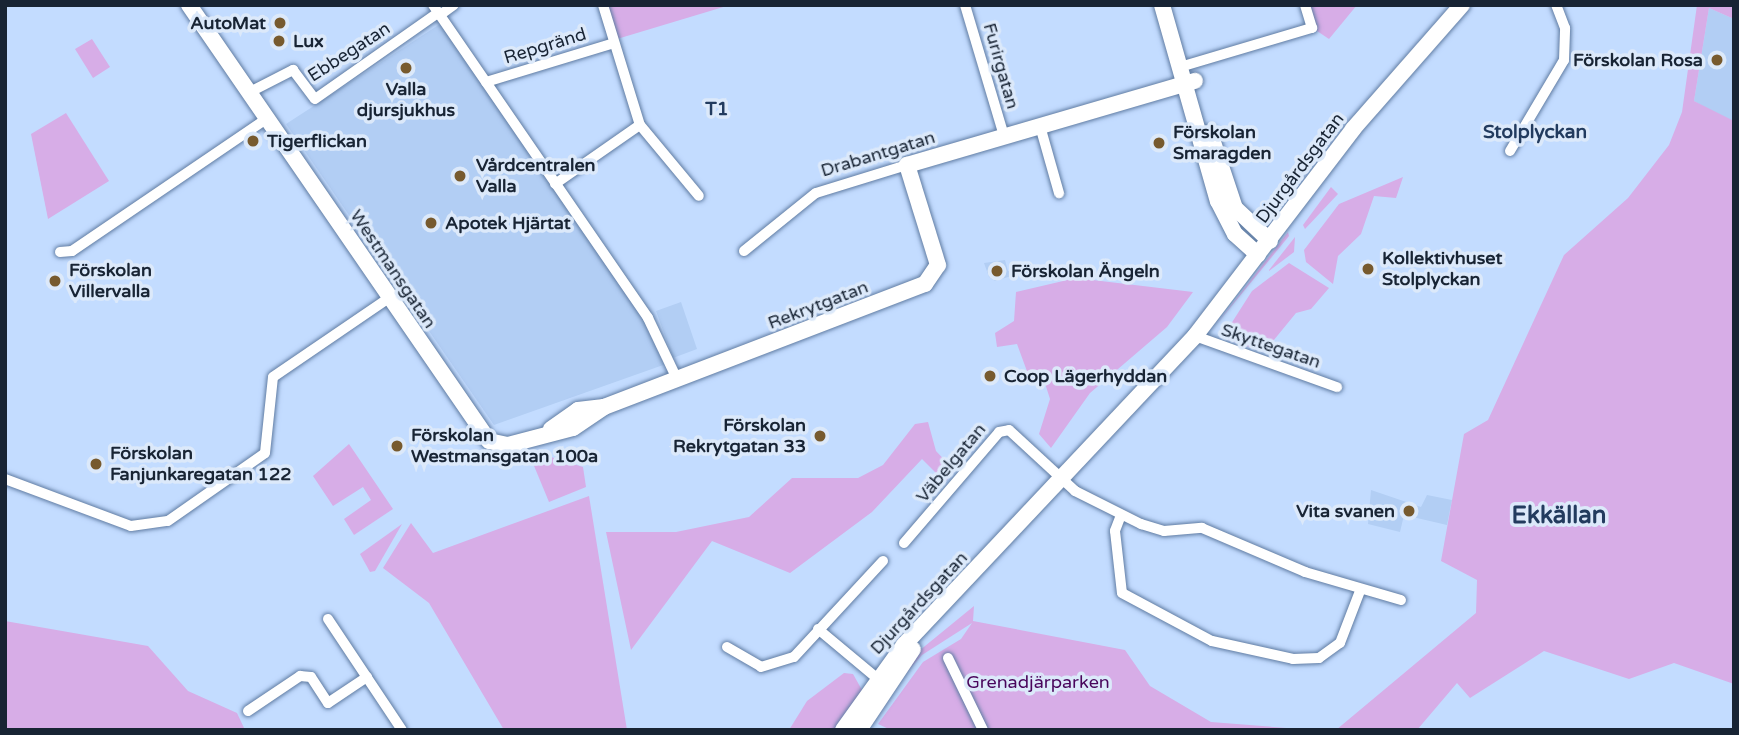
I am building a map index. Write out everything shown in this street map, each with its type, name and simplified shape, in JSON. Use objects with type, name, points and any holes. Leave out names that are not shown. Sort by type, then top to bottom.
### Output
[{"type":"main road","name":"Westmansgatan","points":[[189,5],[489,441]]},
{"type":"main road","points":[[1163,5],[1227,190],[1242,218],[1269,240]]},
{"type":"main road","points":[[1173,5],[1185,66]]},
{"type":"main road","name":"Djurgårdsgatan","points":[[843,730],[881,682],[1064,481],[1133,415],[1380,95],[1462,5]]},
{"type":"main road","name":"Drabantgatan","points":[[907,165],[1190,82]]},
{"type":"main road","points":[[1190,82],[1223,214],[1258,255]]},
{"type":"main road","name":"Rekrytgatan","points":[[489,441],[508,445],[551,429],[582,425],[604,407],[935,276],[938,265],[907,165]]},
{"type":"main road","name":"Djurgårdsgatan","points":[[859,730],[881,682]]},
{"type":"street","name":"Ebbegatan","points":[[248,93],[293,70],[315,99],[437,11],[454,5]]},
{"type":"street","points":[[603,5],[640,125],[699,196]]},
{"type":"street","name":"Furirgatan","points":[[965,5],[1004,136]]},
{"type":"street","points":[[1185,66],[1312,28],[1305,5]]},
{"type":"street","points":[[1510,151],[1564,60],[1566,28],[1556,5]]},
{"type":"street","points":[[437,11],[648,318],[677,379]]},
{"type":"street","name":"Repgränd","points":[[486,82],[614,43]]},
{"type":"street","points":[[60,252],[72,251],[266,119]]},
{"type":"street","points":[[555,184],[640,125]]},
{"type":"street","points":[[1040,126],[1059,193]]},
{"type":"street","name":"Drabantgatan","points":[[744,251],[816,193],[907,165]]},
{"type":"street","points":[[5,479],[131,526],[168,521],[265,453],[273,377],[389,298]]},
{"type":"street","name":"Skyttegatan","points":[[1195,336],[1337,387]]},
{"type":"street","name":"Väbelgatan","points":[[904,543],[1002,431],[1012,432],[1064,481]]},
{"type":"street","points":[[1064,481],[1121,515],[1164,531],[1202,528],[1360,591],[1401,600]]},
{"type":"street","points":[[1121,515],[1115,531],[1122,593],[1212,641],[1293,659],[1319,658],[1340,643],[1360,591]]},
{"type":"street","points":[[727,647],[761,667],[778,665],[818,629],[883,561]]},
{"type":"street","points":[[328,619],[367,677],[395,728]]},
{"type":"street","points":[[818,629],[881,682]]},
{"type":"street","points":[[948,658],[983,730]]},
{"type":"street","points":[[248,711],[300,676],[311,677],[328,703],[367,677]]},
{"type":"shaded area","name":"Förskolan Rosa","points":[[1709,8],[1734,19],[1732,123],[1694,101]]},
{"type":"shaded area","points":[[440,24],[650,328],[666,364],[494,425],[286,124]]},
{"type":"shaded area","name":"Förskolan Ängeln","points":[[1005,260],[1008,271],[1029,265],[1031,270],[995,281],[989,277],[984,263]]},
{"type":"shaded area","points":[[681,302],[697,349],[673,358],[656,311]]},
{"type":"shaded area","name":"Vita svanen","points":[[1371,490],[1421,507],[1427,495],[1452,500],[1447,525],[1404,515],[1400,532],[1368,524]]},
{"type":"green space","points":[[607,5],[730,5],[617,39]]},
{"type":"green space","points":[[1310,5],[1357,5],[1329,39],[1317,31]]},
{"type":"green space","points":[[1697,5],[1734,5],[1734,19],[1709,8],[1694,101],[1734,121],[1734,684],[1674,663],[1629,679],[1544,651],[1470,698],[1457,683],[1417,730],[1336,730],[1476,613],[1477,580],[1441,561],[1464,434],[1488,420],[1564,255],[1628,198],[1669,145],[1682,112]]},
{"type":"green space","points":[[92,39],[110,67],[93,78],[75,49]]},
{"type":"green space","points":[[66,113],[109,181],[48,219],[31,134]]},
{"type":"green space","points":[[1403,177],[1396,198],[1374,196],[1361,234],[1338,256],[1333,284],[1306,262],[1304,250],[1339,204]]},
{"type":"green space","points":[[1331,187],[1338,194],[1305,229],[1303,225]]},
{"type":"green space","points":[[1288,232],[1289,236],[1216,325]]},
{"type":"green space","points":[[1295,237],[1294,252],[1269,271],[1269,270]]},
{"type":"green space","points":[[1289,263],[1329,288],[1311,309],[1296,313],[1264,352],[1222,338],[1252,291]]},
{"type":"green space","points":[[1076,278],[1193,292],[1167,327],[1090,393],[1051,448],[1039,434],[1050,399],[1042,374],[1028,374],[1017,344],[997,347],[995,333],[1014,321],[1016,292]]},
{"type":"green space","points":[[928,422],[936,451],[955,471],[945,482],[922,459],[872,512],[790,573],[712,541],[631,650],[606,532],[676,532],[749,517],[792,478],[858,478],[883,465],[915,424]]},
{"type":"green space","points":[[349,444],[393,509],[354,535],[344,519],[371,500],[363,487],[333,506],[313,476]]},
{"type":"green space","points":[[551,457],[583,467],[586,487],[549,502],[532,461]]},
{"type":"green space","points":[[589,496],[627,730],[504,730],[429,603],[383,568],[411,523],[433,553]]},
{"type":"green space","points":[[402,524],[375,571],[370,572],[360,554]]},
{"type":"green space","name":"Grenadjärparken","points":[[974,606],[973,621],[1125,650],[1150,686],[1211,722],[1312,730],[891,730],[878,724],[923,662],[961,639],[972,623],[922,655],[894,687],[914,655]]},
{"type":"green space","points":[[5,621],[148,646],[188,691],[237,713],[245,730],[5,730]]},
{"type":"green space","points":[[844,673],[853,674],[862,690],[837,730],[789,730],[807,701]]},
{"type":"place","name":"AutoMat","points":[[280,23]]},
{"type":"place","name":"Lux","points":[[279,41]]},
{"type":"place","name":"Förskolan Rosa","points":[[1717,60]]},
{"type":"place","name":"Valla djursjukhus","points":[[406,68]]},
{"type":"place","name":"Tigerflickan","points":[[253,141]]},
{"type":"place","name":"Förskolan Smaragden","points":[[1159,143]]},
{"type":"place","name":"Vårdcentralen Valla","points":[[460,176]]},
{"type":"place","name":"Apotek Hjärtat","points":[[431,223]]},
{"type":"place","name":"Kollektivhuset Stolplyckan","points":[[1368,269]]},
{"type":"place","name":"Förskolan Ängeln","points":[[997,271]]},
{"type":"place","name":"Förskolan Villervalla","points":[[55,281]]},
{"type":"place","name":"Coop Lägerhyddan","points":[[990,376]]},
{"type":"place","name":"Förskolan Rekrytgatan 33","points":[[820,436]]},
{"type":"place","name":"Förskolan Westmansgatan 100a","points":[[397,446]]},
{"type":"place","name":"Förskolan Fanjunkaregatan 122","points":[[96,464]]},
{"type":"place","name":"Vita svanen","points":[[1409,511]]},
{"type":"district","name":"T1","points":[[717,110]]},
{"type":"district","name":"Stolplyckan","points":[[1535,133]]},
{"type":"district","name":"Ekkällan","points":[[1559,516]]}]
